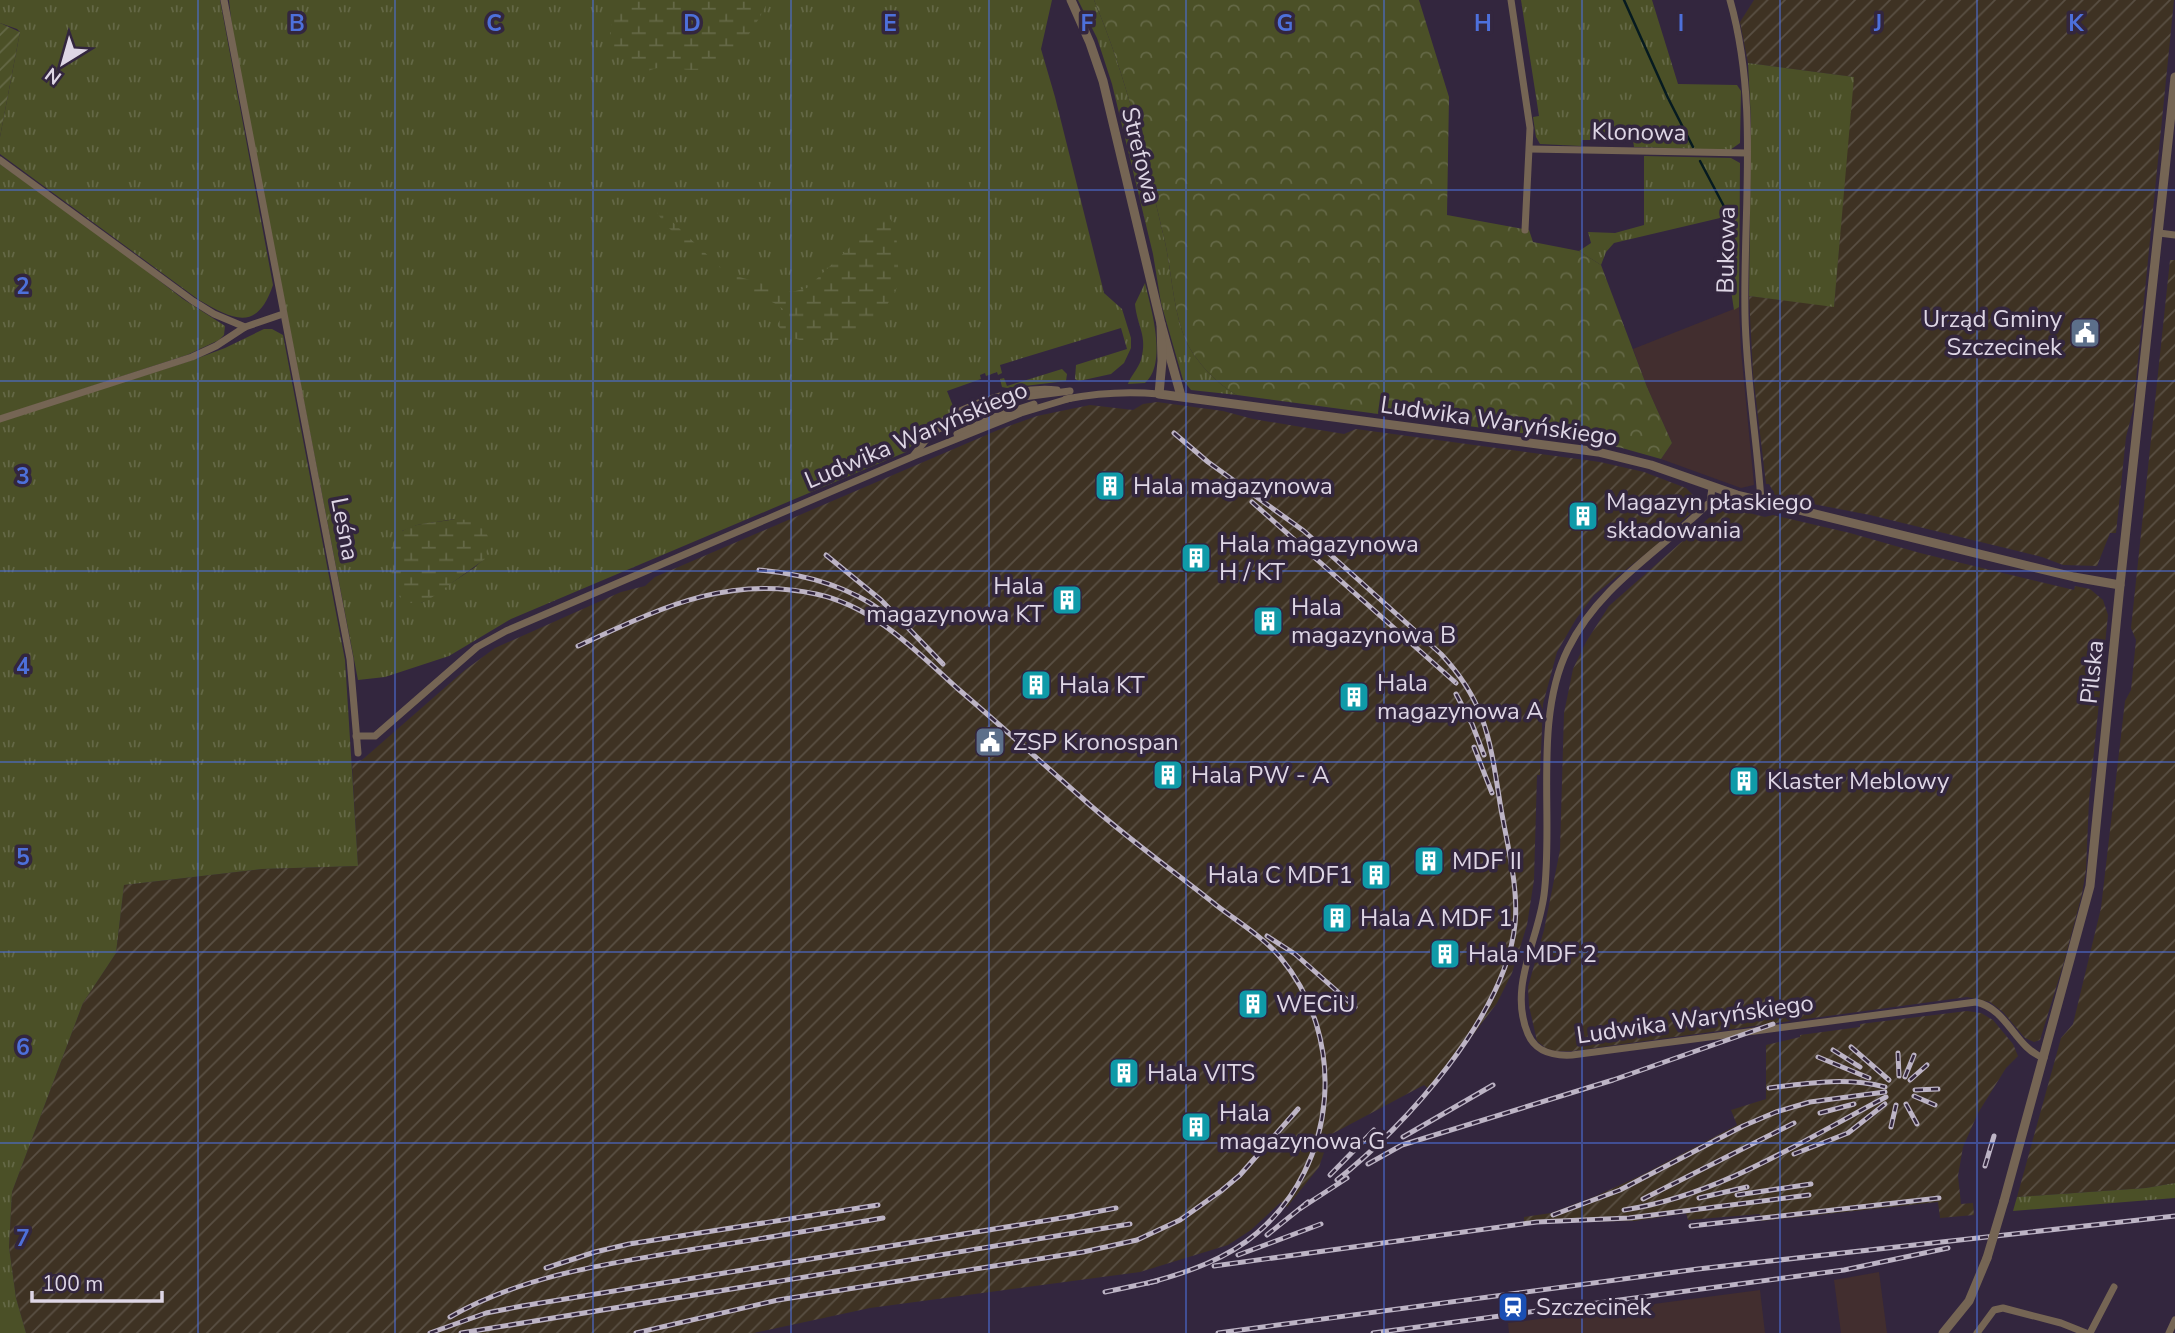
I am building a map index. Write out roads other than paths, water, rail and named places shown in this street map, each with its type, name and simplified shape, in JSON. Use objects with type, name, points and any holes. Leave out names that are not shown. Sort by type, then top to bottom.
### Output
[{"type":"street","name":"Leśna","points":[[224,0],[350,659],[358,754]]},
{"type":"street","name":"Strefowa","points":[[1071,0],[1090,43],[1105,91],[1181,396]]},
{"type":"street","points":[[1511,0],[1528,114],[1530,149],[1525,230]]},
{"type":"street","name":"Bukowa","points":[[1730,0],[1744,66],[1747,153],[1746,338],[1761,501]]},
{"type":"street","name":"Pilska","points":[[1943,1333],[1969,1301],[1987,1258],[2090,886],[2175,77]]},
{"type":"street","name":"Klonowa","points":[[1530,149],[1747,153]]},
{"type":"street","points":[[0,160],[193,301],[214,314],[245,327]]},
{"type":"street","points":[[2158,233],[2175,235]]},
{"type":"street","points":[[0,419],[192,357],[216,346],[245,327],[283,314]]},
{"type":"street","name":"Strefowa","points":[[1159,394],[1161,324]]},
{"type":"street","name":"Ludwika Waryńskiego","points":[[356,736],[375,736],[477,648],[506,631],[944,445],[951,437],[997,416],[1026,406],[1080,394],[1119,392],[1181,396],[1598,452],[1651,465],[1712,488],[1761,501],[2074,577],[2120,585]]},
{"type":"street","points":[[914,456],[932,432],[1005,401],[1071,395]]},
{"type":"street","name":"Ludwika Waryńskiego","points":[[1712,488],[1710,502],[1593,607],[1561,664],[1550,712],[1544,894],[1521,990],[1523,1015],[1530,1038],[1548,1053],[1572,1055],[1976,1002],[1995,1010],[2031,1051],[2044,1058]]},
{"type":"street","points":[[1976,1333],[1994,1310],[2003,1308],[2068,1330],[2088,1333],[2114,1287]]},
{"type":"street","points":[[2169,1333],[2175,1320]]},
{"type":"waterway","points":[[1624,0],[1693,147]]},
{"type":"waterway","points":[[1700,161],[1732,224],[1734,249]]},
{"type":"railway","points":[[1174,433],[1208,462],[1304,531],[1441,654],[1468,689],[1484,723],[1489,741],[1515,895],[1515,924],[1508,959],[1473,1030],[1448,1066],[1393,1130],[1337,1180]]},
{"type":"railway","points":[[1252,502],[1456,683]]},
{"type":"railway","points":[[826,555],[881,600],[943,664]]},
{"type":"railway","points":[[759,570],[824,582],[854,594],[882,611]]},
{"type":"railway","points":[[578,646],[664,608],[722,592],[783,589],[816,594],[856,608],[892,631],[1098,812],[1273,949],[1302,989],[1316,1025],[1324,1062],[1324,1100],[1318,1137],[1304,1172],[1284,1205],[1257,1233],[1206,1264],[1148,1283]]},
{"type":"railway","points":[[1456,694],[1484,755]]},
{"type":"railway","points":[[1474,747],[1492,793]]},
{"type":"railway","points":[[1267,936],[1295,954],[1355,1007]]},
{"type":"railway","points":[[1368,1164],[1402,1145],[1613,1080],[1773,1024]]},
{"type":"railway","points":[[1851,1047],[1889,1080]]},
{"type":"railway","points":[[1833,1050],[1860,1067]]},
{"type":"railway","points":[[1898,1053],[1899,1076]]},
{"type":"railway","points":[[1905,1077],[1914,1055]]},
{"type":"railway","points":[[1818,1057],[1869,1078]]},
{"type":"railway","points":[[1910,1080],[1927,1065]]},
{"type":"railway","points":[[1769,1088],[1842,1082],[1885,1087]]},
{"type":"railway","points":[[1403,1137],[1493,1085]]},
{"type":"railway","points":[[1915,1090],[1938,1089]]},
{"type":"railway","points":[[1553,1215],[1620,1190],[1743,1126],[1776,1112],[1810,1102],[1885,1092]]},
{"type":"railway","points":[[1914,1096],[1935,1105]]},
{"type":"railway","points":[[1624,1210],[1659,1203],[1727,1179],[1792,1148],[1886,1097]]},
{"type":"railway","points":[[1820,1113],[1854,1104]]},
{"type":"railway","points":[[1794,1154],[1848,1133],[1885,1104]]},
{"type":"railway","points":[[1906,1104],[1917,1124]]},
{"type":"railway","points":[[1891,1127],[1896,1105]]},
{"type":"railway","points":[[636,1333],[778,1300],[1083,1252],[1137,1240],[1180,1220],[1221,1191],[1240,1175],[1298,1109]]},
{"type":"railway","points":[[1643,1199],[1794,1123]]},
{"type":"railway","points":[[1330,1175],[1374,1130]]},
{"type":"railway","points":[[1985,1166],[1994,1136]]},
{"type":"railway","points":[[1301,1208],[1347,1178]]},
{"type":"railway","points":[[1737,1195],[1811,1184]]},
{"type":"railway","points":[[1699,1198],[1747,1187]]},
{"type":"railway","points":[[1214,1266],[1537,1222],[1629,1218],[1809,1195]]},
{"type":"railway","points":[[1691,1226],[1939,1198]]},
{"type":"railway","points":[[1267,1235],[1308,1202]]},
{"type":"railway","points":[[546,1268],[629,1244],[878,1205]]},
{"type":"railway","points":[[430,1333],[486,1313],[522,1306],[1116,1208]]},
{"type":"railway","points":[[1218,1333],[1698,1269],[2175,1216]]},
{"type":"railway","points":[[450,1317],[507,1291],[566,1273],[627,1260],[883,1218]]},
{"type":"railway","points":[[461,1333],[1130,1224]]},
{"type":"railway","points":[[1238,1255],[1321,1224]]},
{"type":"railway","points":[[1373,1333],[1844,1270],[1948,1248]]},
{"type":"railway","points":[[1105,1292],[1157,1281]]},
{"type":"place","name":"Urząd Gminy Szczecinek","points":[[2085,333]]},
{"type":"place","name":"Hala magazynowa","points":[[1110,486]]},
{"type":"place","name":"Magazyn płaskiego składowania","points":[[1583,516]]},
{"type":"place","name":"Hala magazynowa H / KT","points":[[1196,558]]},
{"type":"place","name":"Hala magazynowa KT","points":[[1067,600]]},
{"type":"place","name":"Hala magazynowa B","points":[[1268,621]]},
{"type":"place","name":"Hala KT","points":[[1036,685]]},
{"type":"place","name":"Hala magazynowa A","points":[[1354,697]]},
{"type":"place","name":"ZSP Kronospan","points":[[990,742]]},
{"type":"place","name":"Hala PW - A","points":[[1168,775]]},
{"type":"place","name":"Klaster Meblowy","points":[[1744,781]]},
{"type":"place","name":"MDF II","points":[[1429,861]]},
{"type":"place","name":"Hala C MDF1","points":[[1376,875]]},
{"type":"place","name":"Hala A MDF 1","points":[[1337,918]]},
{"type":"place","name":"Hala MDF 2","points":[[1445,954]]},
{"type":"place","name":"WECiU","points":[[1253,1004]]},
{"type":"place","name":"Hala VITS","points":[[1124,1073]]},
{"type":"place","name":"Hala magazynowa G","points":[[1196,1127]]},
{"type":"place","name":"Szczecinek","points":[[1513,1307]]}]
